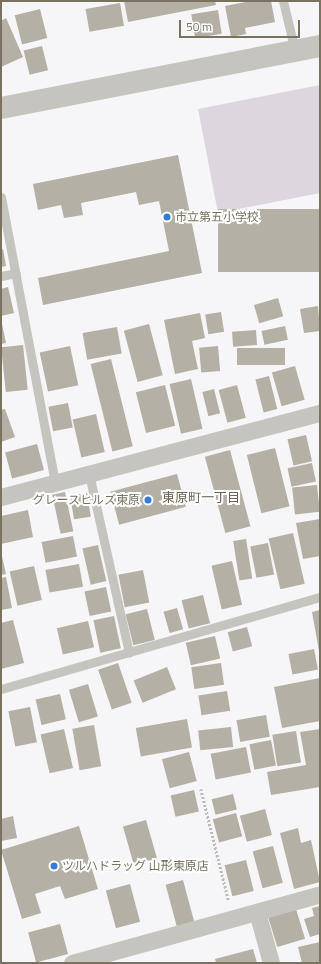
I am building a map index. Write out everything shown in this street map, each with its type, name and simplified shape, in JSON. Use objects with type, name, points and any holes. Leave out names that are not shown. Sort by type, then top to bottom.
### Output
[{"type":"street","points":[[1,108],[320,46]]},
{"type":"street","points":[[1,497],[320,413]]},
{"type":"street","points":[[72,963],[320,894]]},
{"type":"street","points":[[257,912],[271,963]]},
{"type":"lane","points":[[283,1],[295,51]]},
{"type":"lane","points":[[1,197],[55,482]]},
{"type":"lane","points":[[1,276],[16,272]]},
{"type":"lane","points":[[89,474],[128,653]]},
{"type":"lane","points":[[1,690],[320,597]]},
{"type":"path","points":[[201,789],[233,918]]},
{"type":"shaded area","points":[[320,85],[320,193],[218,213],[198,109]]},
{"type":"building","points":[[124,1],[215,1],[216,5],[128,22]]},
{"type":"building","points":[[251,1],[271,1],[275,22],[245,28],[246,34],[231,37],[225,6]]},
{"type":"building","points":[[120,3],[124,26],[90,32],[86,9]]},
{"type":"building","points":[[40,9],[47,38],[22,44],[15,15]]},
{"type":"building","points":[[218,10],[222,34],[195,38],[191,14]]},
{"type":"building","points":[[6,18],[23,57],[1,67],[1,21]]},
{"type":"building","points":[[42,46],[48,70],[30,75],[24,51]]},
{"type":"building","points":[[178,155],[202,273],[43,305],[38,278],[169,251],[159,201],[139,205],[136,192],[81,203],[83,215],[64,218],[61,205],[38,210],[33,184]]},
{"type":"building","points":[[218,209],[320,209],[320,272],[218,272]]},
{"type":"building","points":[[3,249],[6,266],[1,267],[1,250]]},
{"type":"building","points":[[8,287],[14,313],[1,316],[1,289]]},
{"type":"building","points":[[278,298],[283,316],[259,323],[254,305]]},
{"type":"building","points":[[318,306],[320,331],[304,333],[300,309]]},
{"type":"building","points":[[221,312],[224,332],[208,334],[205,315]]},
{"type":"building","points":[[200,313],[205,338],[192,341],[198,369],[175,374],[164,320]]},
{"type":"building","points":[[1,319],[6,343],[1,344]]},
{"type":"building","points":[[149,324],[163,375],[138,382],[124,331]]},
{"type":"building","points":[[285,326],[288,340],[264,345],[262,331]]},
{"type":"building","points":[[117,327],[122,354],[87,360],[83,333]]},
{"type":"building","points":[[256,330],[257,345],[233,347],[232,332]]},
{"type":"building","points":[[23,345],[28,390],[6,392],[1,347]]},
{"type":"building","points":[[70,346],[78,385],[48,392],[40,352]]},
{"type":"building","points":[[218,346],[220,371],[201,373],[199,348]]},
{"type":"building","points":[[237,348],[285,348],[285,365],[237,365]]},
{"type":"building","points":[[111,359],[133,446],[112,451],[91,364]]},
{"type":"building","points":[[295,366],[305,400],[282,406],[272,373]]},
{"type":"building","points":[[269,376],[277,409],[264,412],[255,379]]},
{"type":"building","points":[[191,379],[202,429],[181,434],[170,384]]},
{"type":"building","points":[[165,385],[175,426],[146,433],[136,392]]},
{"type":"building","points":[[237,385],[246,418],[227,423],[219,390]]},
{"type":"building","points":[[214,389],[220,413],[208,416],[202,392]]},
{"type":"building","points":[[68,403],[73,428],[53,431],[48,407]]},
{"type":"building","points":[[5,409],[15,437],[1,442],[1,410]]},
{"type":"building","points":[[96,414],[105,452],[81,457],[73,419]]},
{"type":"building","points":[[306,435],[312,461],[294,466],[287,439]]},
{"type":"building","points":[[37,444],[44,470],[12,479],[5,453]]},
{"type":"building","points":[[275,448],[290,506],[261,513],[247,455]]},
{"type":"building","points":[[230,450],[250,526],[225,533],[205,457]]},
{"type":"building","points":[[312,463],[316,482],[291,487],[288,468]]},
{"type":"building","name":"グレースヒルズ東原","points":[[177,474],[186,507],[119,525],[110,492]]},
{"type":"building","points":[[317,485],[320,512],[295,514],[292,488]]},
{"type":"building","points":[[65,492],[73,531],[61,534],[52,495]]},
{"type":"building","points":[[87,493],[91,517],[74,519],[70,496]]},
{"type":"building","points":[[28,510],[33,537],[1,544],[1,516]]},
{"type":"building","points":[[320,519],[320,556],[303,559],[296,523]]},
{"type":"building","points":[[293,533],[305,584],[280,589],[269,539]]},
{"type":"building","points":[[73,536],[77,557],[46,563],[42,542]]},
{"type":"building","points":[[246,539],[252,579],[239,581],[233,541]]},
{"type":"building","points":[[268,543],[274,574],[256,578],[250,546]]},
{"type":"building","points":[[98,545],[106,581],[91,585],[82,549]]},
{"type":"building","points":[[1,552],[6,574],[1,575]]},
{"type":"building","points":[[232,561],[242,605],[222,610],[212,566]]},
{"type":"building","points":[[79,564],[83,587],[50,593],[46,570]]},
{"type":"building","points":[[34,566],[42,600],[18,606],[10,572]]},
{"type":"building","points":[[143,570],[149,602],[125,607],[118,575]]},
{"type":"building","points":[[6,577],[12,608],[1,610],[1,578]]},
{"type":"building","points":[[106,587],[111,611],[90,616],[84,592]]},
{"type":"building","points":[[203,595],[210,623],[189,628],[182,600]]},
{"type":"building","points":[[177,608],[183,629],[170,633],[164,612]]},
{"type":"building","points":[[147,609],[155,640],[133,645],[126,614]]},
{"type":"building","points":[[320,610],[320,651],[319,651],[312,612]]},
{"type":"building","points":[[114,616],[121,648],[100,653],[93,620]]},
{"type":"building","points":[[13,620],[24,663],[1,669],[1,623]]},
{"type":"building","points":[[88,621],[94,647],[63,655],[57,628]]},
{"type":"building","points":[[247,627],[252,646],[233,651],[228,632]]},
{"type":"building","points":[[215,636],[220,658],[191,665],[186,643]]},
{"type":"building","points":[[314,649],[318,670],[292,675],[288,654]]},
{"type":"building","points":[[118,663],[132,703],[112,710],[98,670]]},
{"type":"building","points":[[221,663],[224,685],[194,689],[191,667]]},
{"type":"building","points":[[167,667],[176,689],[143,703],[134,680]]},
{"type":"building","points":[[320,678],[320,721],[282,728],[274,687]]},
{"type":"building","points":[[88,684],[98,717],[79,722],[69,690]]},
{"type":"building","points":[[227,691],[230,711],[201,715],[198,696]]},
{"type":"building","points":[[60,694],[66,719],[41,725],[36,700]]},
{"type":"building","points":[[30,707],[37,742],[15,747],[8,711]]},
{"type":"building","points":[[266,715],[270,737],[240,742],[236,720]]},
{"type":"building","points":[[187,719],[192,748],[141,757],[136,728]]},
{"type":"building","points":[[94,725],[101,766],[80,770],[72,729]]},
{"type":"building","points":[[231,727],[233,747],[200,750],[198,730]]},
{"type":"building","points":[[64,729],[73,768],[50,773],[41,734]]},
{"type":"building","points":[[320,729],[320,787],[271,795],[267,772],[306,765],[300,732]]},
{"type":"building","points":[[296,731],[301,763],[277,766],[272,735]]},
{"type":"building","points":[[271,740],[276,766],[254,770],[249,744]]},
{"type":"building","points":[[246,747],[251,773],[216,779],[211,754]]},
{"type":"building","points":[[189,752],[197,781],[170,788],[162,759]]},
{"type":"building","points":[[194,790],[199,811],[176,817],[171,795]]},
{"type":"building","points":[[233,794],[237,810],[216,815],[212,799]]},
{"type":"building","points":[[265,809],[272,835],[247,842],[240,816]]},
{"type":"building","points":[[236,813],[242,836],[219,842],[213,819]]},
{"type":"building","points":[[13,816],[17,838],[1,841],[1,819]]},
{"type":"building","points":[[146,820],[157,858],[134,865],[123,827]]},
{"type":"building","points":[[79,826],[98,889],[65,899],[60,886],[35,894],[41,913],[22,919],[1,850]]},
{"type":"building","points":[[298,828],[301,843],[311,840],[320,882],[294,889],[280,833]]},
{"type":"building","points":[[273,846],[283,883],[263,888],[253,851]]},
{"type":"building","points":[[246,860],[254,891],[232,896],[225,865]]},
{"type":"building","points":[[183,880],[194,922],[177,926],[166,885]]},
{"type":"building","points":[[130,884],[140,922],[116,928],[106,890]]},
{"type":"building","points":[[320,906],[320,934],[310,937],[304,919],[314,916],[312,908]]},
{"type":"building","points":[[296,909],[305,939],[277,947],[268,917]]},
{"type":"building","points":[[60,924],[68,954],[36,962],[28,933]]},
{"type":"building","points":[[320,942],[320,962],[302,963],[298,947]]},
{"type":"building","points":[[253,949],[257,963],[216,963],[215,959]]},
{"type":"place","name":"市立第五小学校","points":[[167,217]]},
{"type":"place","name":"グレースヒルズ東原","points":[[148,500]]},
{"type":"place","name":"ツルハドラッグ 山形東原店","points":[[54,866]]},
{"type":"district","name":"東原町一丁目","points":[[201,497]]}]
